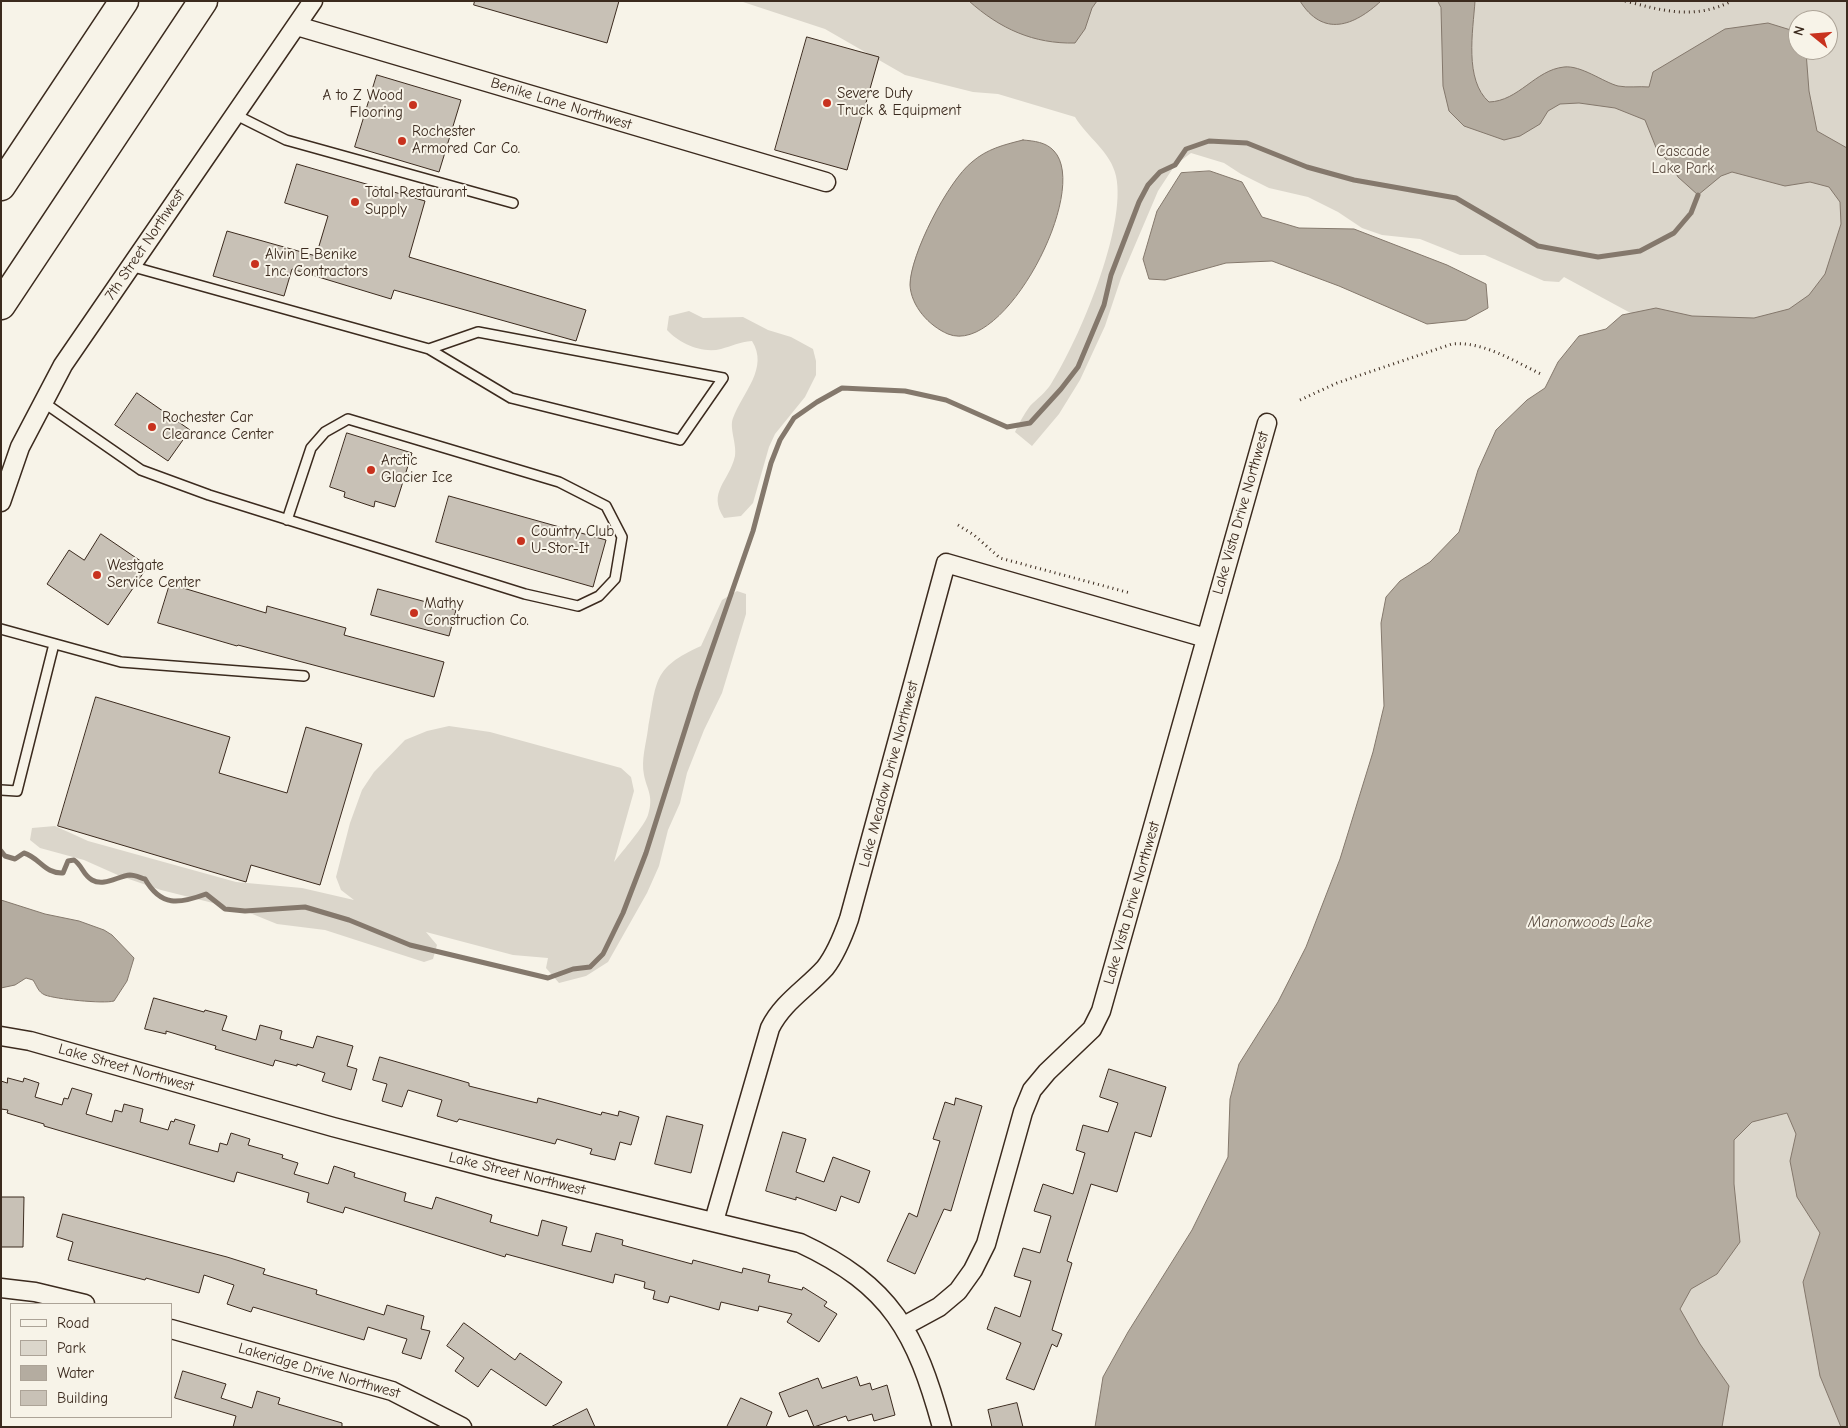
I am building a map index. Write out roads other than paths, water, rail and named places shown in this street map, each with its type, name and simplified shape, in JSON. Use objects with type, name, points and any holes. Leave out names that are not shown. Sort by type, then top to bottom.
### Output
[{"type":"highway","points":[[1,186],[124,1]]},
{"type":"highway","points":[[1,305],[203,1]]},
{"type":"street","name":"7th Street Northwest","points":[[1,502],[20,447],[64,364],[313,1]]},
{"type":"street","name":"Benike Lane Northwest","points":[[297,26],[826,182]]},
{"type":"street","name":"Lake Vista Drive Northwest","points":[[904,1326],[939,1307],[958,1291],[973,1270],[986,1244],[1023,1112],[1032,1090],[1047,1072],[1092,1030],[1101,1011],[1267,423]]},
{"type":"street","name":"Lake Meadow Drive Northwest","points":[[714,1221],[770,1028],[786,1003],[826,966],[839,943],[849,919],[946,563],[1206,638]]},
{"type":"street","name":"Lake Street Northwest","points":[[1,1036],[30,1041],[487,1168],[774,1235],[800,1243],[843,1266],[867,1285],[904,1326],[928,1378],[942,1427]]},
{"type":"street","points":[[1,1288],[35,1292],[81,1303]]},
{"type":"street","name":"Lakeridge Drive Northwest","points":[[172,1329],[392,1391],[462,1427]]},
{"type":"lane","points":[[234,114],[286,140],[513,203]]},
{"type":"lane","points":[[130,266],[429,349],[511,398],[680,440],[723,378],[478,332],[429,349]]},
{"type":"lane","points":[[43,402],[141,470],[209,495],[287,520],[525,594],[578,606],[600,596],[614,579],[622,537],[606,506],[559,482],[348,419],[325,432],[311,448],[287,520]]},
{"type":"lane","points":[[1,630],[121,662],[304,676]]},
{"type":"lane","points":[[1,790],[16,791],[54,644]]},
{"type":"water","points":[[969,1],[1097,1],[1092,8],[1085,29],[1075,43],[1060,43],[1032,38],[1005,27]]},
{"type":"water","points":[[1300,1],[1381,1],[1371,10],[1350,22],[1329,24],[1309,13]]},
{"type":"water","name":"Manorwoods Lake","points":[[1438,1],[1475,1],[1472,40],[1473,68],[1481,93],[1489,102],[1509,97],[1544,74],[1564,67],[1585,71],[1618,86],[1649,87],[1653,72],[1725,29],[1768,23],[1788,29],[1788,60],[1807,60],[1809,91],[1817,131],[1847,148],[1847,1427],[1841,1427],[1820,1376],[1803,1282],[1820,1233],[1797,1197],[1790,1161],[1796,1134],[1787,1113],[1752,1122],[1734,1140],[1734,1184],[1740,1242],[1717,1274],[1691,1289],[1680,1309],[1700,1344],[1729,1386],[1722,1427],[1095,1427],[1103,1377],[1128,1332],[1192,1230],[1228,1157],[1230,1099],[1239,1064],[1278,1002],[1306,947],[1340,859],[1373,752],[1384,706],[1381,623],[1386,597],[1400,581],[1430,562],[1459,532],[1478,470],[1496,430],[1527,400],[1545,388],[1558,362],[1579,336],[1606,329],[1622,315],[1656,308],[1692,316],[1754,318],[1789,309],[1809,295],[1825,274],[1841,224],[1840,202],[1829,187],[1810,182],[1785,186],[1732,172],[1721,176],[1698,195],[1678,177],[1671,164],[1657,150],[1645,120],[1615,108],[1579,103],[1560,104],[1548,111],[1540,124],[1520,136],[1504,140],[1464,126],[1449,111],[1443,86],[1441,8]]},
{"type":"water","points":[[1023,140],[1040,142],[1051,148],[1062,171],[1061,199],[1051,232],[1036,266],[1016,296],[993,321],[970,334],[948,334],[928,321],[917,308],[910,285],[916,256],[932,219],[962,172],[972,162],[989,151]]},
{"type":"water","points":[[1210,171],[1242,182],[1262,217],[1299,228],[1354,229],[1447,265],[1486,284],[1488,308],[1466,320],[1427,324],[1339,286],[1272,261],[1226,263],[1165,280],[1149,279],[1143,259],[1157,211],[1181,173]]},
{"type":"water","points":[[1,900],[45,914],[79,921],[112,935],[134,958],[127,981],[114,1001],[50,997],[38,989],[33,980],[26,978],[15,985],[1,988]]},
{"type":"waterway","points":[[1,851],[5,856],[15,859],[24,853],[30,855],[57,873],[63,873],[68,861],[74,860],[89,878],[97,882],[106,882],[130,875],[136,876],[145,879],[157,895],[171,901],[187,900],[206,894],[225,909],[245,911],[305,907],[349,920],[410,945],[548,978],[573,969],[590,967],[603,954],[623,913],[646,853],[697,692],[753,531],[771,463],[780,440],[794,418],[842,388],[905,391],[946,400],[1007,427],[1030,423],[1078,367],[1104,305],[1111,275],[1139,202],[1148,185],[1160,172],[1175,165],[1186,149],[1209,141],[1247,143],[1307,167],[1354,180],[1456,198],[1538,246],[1598,257],[1640,251],[1674,233],[1691,213],[1698,195]]},
{"type":"place","name":"Severe Duty Truck & Equipment","points":[[827,103]]},
{"type":"place","name":"A to Z Wood Flooring","points":[[413,105]]},
{"type":"place","name":"Rochester Armored Car Co.","points":[[402,141]]},
{"type":"place","name":"Total Restaurant Supply","points":[[355,202]]},
{"type":"place","name":"Alvin E Benike Inc. Contractors","points":[[255,264]]},
{"type":"place","name":"Rochester Car Clearance Center","points":[[152,427]]},
{"type":"place","name":"Arctic Glacier Ice","points":[[371,470]]},
{"type":"place","name":"Country Club U-Stor-It","points":[[521,541]]},
{"type":"place","name":"Westgate Service Center","points":[[97,575]]},
{"type":"place","name":"Mathy Construction Co.","points":[[414,613]]},
{"type":"park label","name":"Cascade Lake Park","points":[[1683,160]]}]
